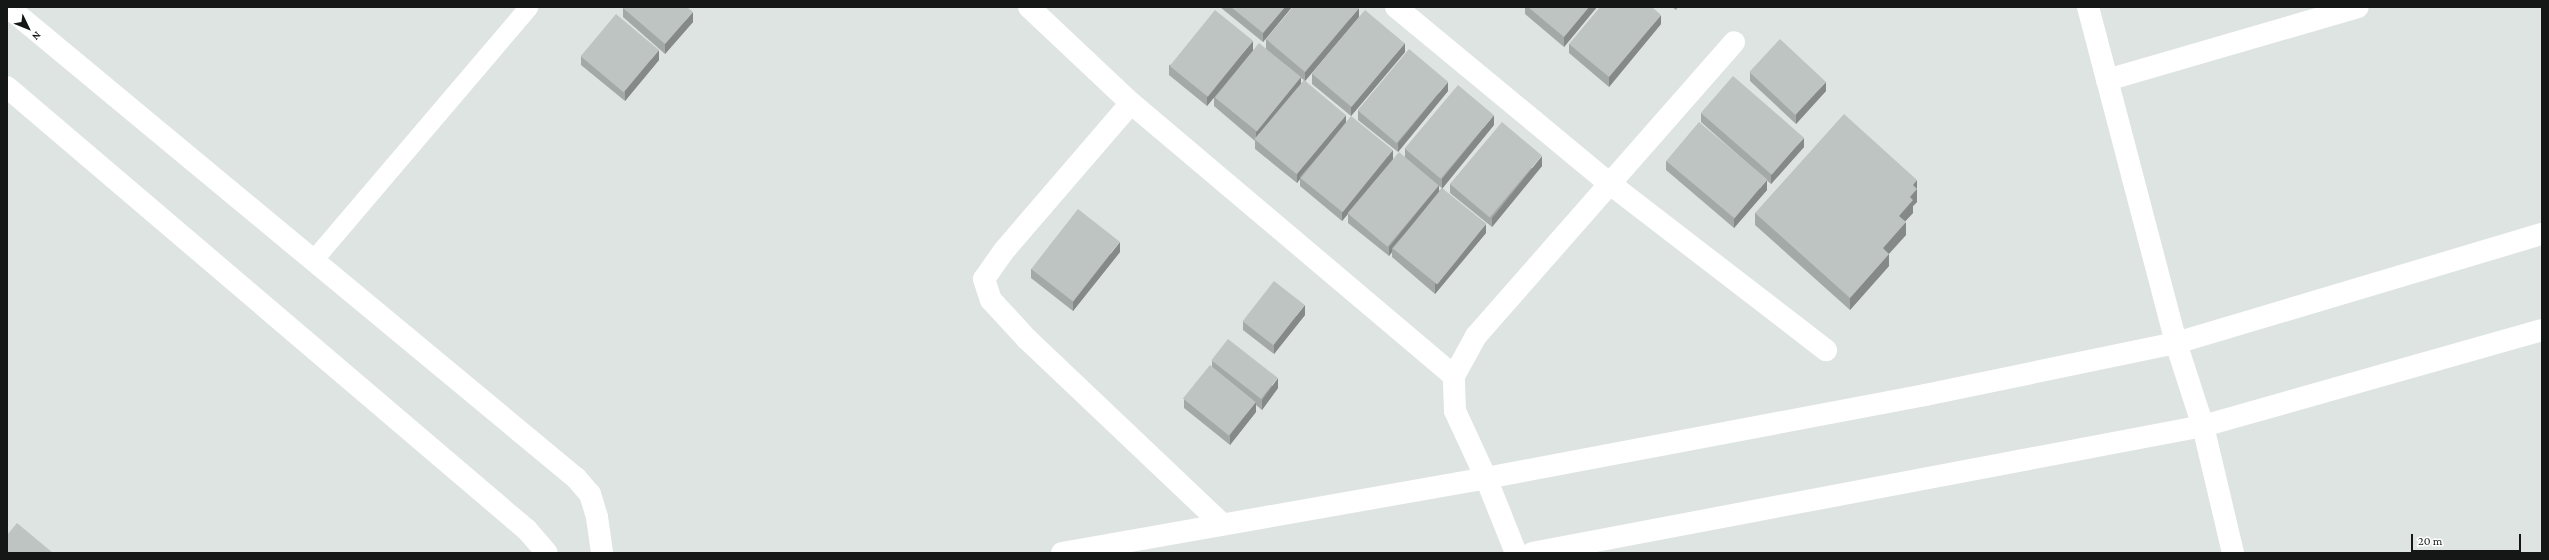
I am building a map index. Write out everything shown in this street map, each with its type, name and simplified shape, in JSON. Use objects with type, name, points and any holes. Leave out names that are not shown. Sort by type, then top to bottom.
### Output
[{"type":"street","points":[[8,7],[576,478],[590,494],[597,517],[602,553]]},
{"type":"street","points":[[1029,7],[1131,103],[1454,376]]},
{"type":"street","points":[[1396,7],[1609,183],[1826,350]]},
{"type":"street","points":[[2088,7],[2176,343],[2202,426],[2233,553]]},
{"type":"street","points":[[2107,80],[2358,7]]},
{"type":"street","points":[[1516,553],[1486,478],[1455,411],[1454,376],[1476,336],[1734,42]]},
{"type":"street","points":[[7,87],[521,525],[548,553]]},
{"type":"street","points":[[1131,103],[1003,252],[984,279],[991,300],[1026,338],[1221,523]]},
{"type":"street","points":[[1062,553],[1221,523],[1486,478],[1925,395],[2176,343],[2542,234]]},
{"type":"street","points":[[1532,553],[2202,426],[2542,330]]},
{"type":"lane","points":[[313,260],[528,7]]},
{"type":"building","points":[[687,7],[693,12],[665,44],[623,8]]},
{"type":"building","points":[[1231,7],[1285,7],[1263,33]]},
{"type":"building","points":[[1293,7],[1359,8],[1305,72],[1266,39]]},
{"type":"building","points":[[1528,7],[1589,7],[1564,37]]},
{"type":"building","points":[[1600,7],[1652,7],[1661,15],[1609,77],[1569,44]]},
{"type":"building","points":[[1215,10],[1253,41],[1208,97],[1170,66]]},
{"type":"building","points":[[1365,10],[1405,43],[1351,107],[1312,74]]},
{"type":"building","points":[[616,14],[659,50],[624,92],[581,56]]},
{"type":"building","points":[[1780,39],[1826,82],[1795,115],[1749,72]]},
{"type":"building","points":[[1259,43],[1301,77],[1257,131],[1215,97]]},
{"type":"building","points":[[1409,49],[1448,82],[1397,143],[1358,110]]},
{"type":"building","points":[[1733,76],[1804,138],[1772,175],[1701,113]]},
{"type":"building","points":[[1304,80],[1346,115],[1297,174],[1255,139]]},
{"type":"building","points":[[1458,85],[1494,115],[1441,179],[1405,149]]},
{"type":"building","points":[[1844,114],[1917,180],[1913,185],[1917,189],[1910,197],[1913,200],[1899,216],[1906,222],[1883,248],[1889,254],[1850,298],[1755,213]]},
{"type":"building","points":[[1351,116],[1393,150],[1343,212],[1301,178]]},
{"type":"building","points":[[1502,122],[1542,155],[1490,217],[1450,184]]},
{"type":"building","points":[[1699,122],[1767,179],[1734,218],[1666,161]]},
{"type":"building","points":[[1399,152],[1439,185],[1387,247],[1348,213]]},
{"type":"building","points":[[1442,188],[1486,224],[1437,284],[1393,249]]},
{"type":"building","points":[[1078,209],[1120,242],[1073,302],[1031,269]]},
{"type":"building","points":[[1274,281],[1305,305],[1273,345],[1243,321]]},
{"type":"building","points":[[1228,339],[1278,378],[1261,399],[1211,360]]},
{"type":"building","points":[[1210,365],[1256,402],[1229,436],[1183,398]]},
{"type":"building","points":[[17,523],[53,553],[7,553],[7,535]]}]
